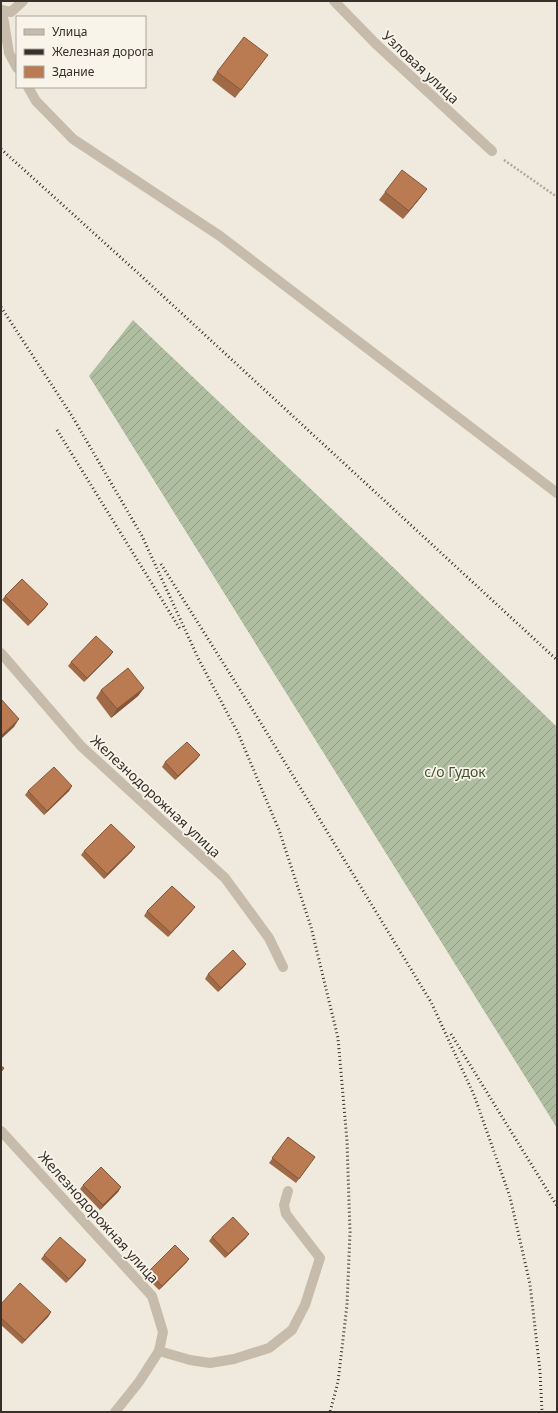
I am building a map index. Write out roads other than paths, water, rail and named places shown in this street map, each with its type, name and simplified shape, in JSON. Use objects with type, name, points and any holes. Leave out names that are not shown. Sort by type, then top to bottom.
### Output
[{"type":"street","points":[[16,66],[9,53],[1,10],[11,12],[23,1]]},
{"type":"street","name":"Узловая улица","points":[[334,1],[376,44],[492,152]]},
{"type":"street","points":[[29,88],[36,101],[73,139],[220,236],[557,492]]},
{"type":"street","name":"Железнодорожная улица","points":[[1,653],[81,746],[225,878],[269,938],[283,966]]},
{"type":"street","name":"Железнодорожная улица","points":[[1,1130],[152,1296],[163,1332],[159,1351],[139,1382],[115,1412]]},
{"type":"street","points":[[159,1351],[190,1360],[210,1363],[234,1359],[269,1348],[292,1330],[305,1305],[320,1258],[286,1214],[284,1205],[288,1191]]},
{"type":"railway","points":[[1,149],[139,274],[557,660]]},
{"type":"railway","points":[[1,307],[72,416],[142,536],[199,660],[238,733],[279,830],[311,927],[338,1038],[347,1141],[350,1232],[347,1305],[338,1382],[330,1412]]},
{"type":"railway","points":[[57,430],[180,629]]},
{"type":"railway","points":[[161,564],[259,720],[431,1002],[474,1095],[510,1197],[530,1284],[540,1371],[542,1412]]},
{"type":"railway","points":[[451,1034],[557,1206]]},
{"type":"park label","name":"с/о Гудок","points":[[455,771]]}]
